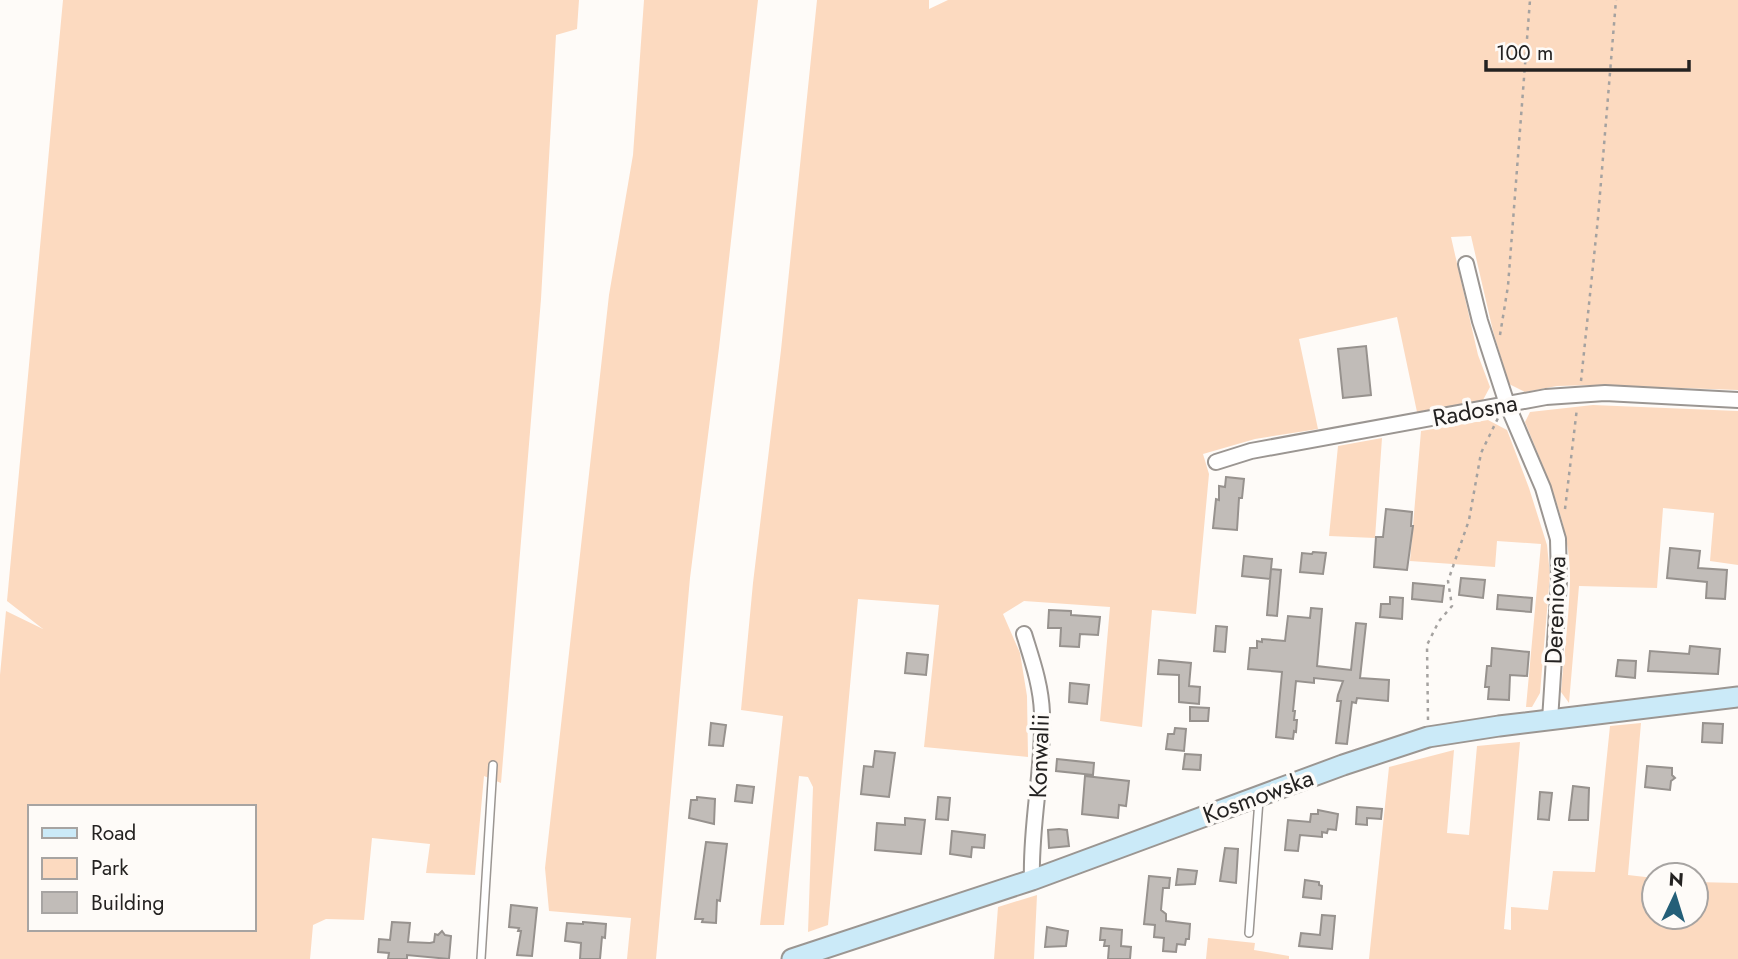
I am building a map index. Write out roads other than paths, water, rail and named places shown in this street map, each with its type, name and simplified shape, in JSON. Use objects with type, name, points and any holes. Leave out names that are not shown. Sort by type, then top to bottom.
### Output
[{"type":"street","name":"Dereniowa","points":[[1466,264],[1480,321],[1507,404],[1543,488],[1558,539],[1559,581],[1550,720]]},
{"type":"street","name":"Radosna","points":[[1216,462],[1251,451],[1546,397],[1605,393],[1738,400]]},
{"type":"street","name":"Konwalii","points":[[1024,634],[1038,678],[1042,713],[1041,771],[1032,880]]},
{"type":"street","name":"Kosmowska","points":[[792,959],[1032,880],[1343,765],[1428,737],[1738,697]]},
{"type":"lane","points":[[481,959],[493,765]]},
{"type":"lane","points":[[1249,933],[1259,796]]}]
